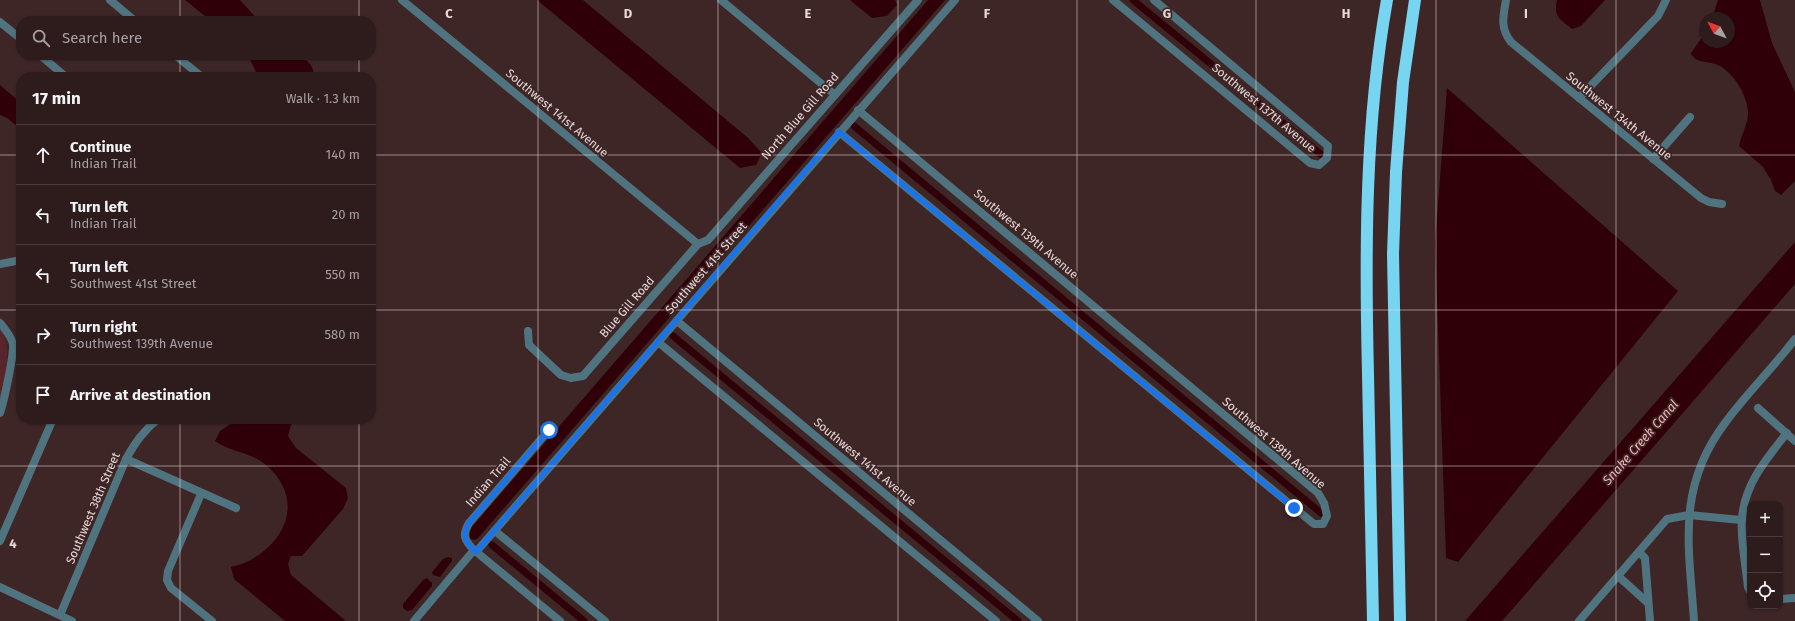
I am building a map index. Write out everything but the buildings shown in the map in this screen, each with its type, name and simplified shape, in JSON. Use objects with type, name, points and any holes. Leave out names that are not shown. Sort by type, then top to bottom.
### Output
[{"type":"highway","points":[[1373,621],[1366,286],[1367,207],[1373,114],[1387,0]]},
{"type":"highway","points":[[1400,621],[1393,254],[1396,172],[1403,82],[1415,0]]},
{"type":"street","points":[[110,0],[129,16]]},
{"type":"street","name":"Southwest 141st Avenue","points":[[402,0],[698,244]]},
{"type":"street","points":[[721,0],[835,95]]},
{"type":"street","name":"North Blue Gill Road","points":[[698,244],[708,240],[918,0]]},
{"type":"street","name":"Southwest 41st Street","points":[[414,621],[495,530],[955,0]]},
{"type":"street","name":"Southwest 137th Avenue","points":[[1113,0],[1310,163],[1319,165],[1327,158],[1328,146],[1154,0]]},
{"type":"street","name":"Southwest 134th Avenue","points":[[1506,0],[1502,19],[1506,36],[1511,42],[1701,198],[1708,202],[1722,204]]},
{"type":"street","points":[[1579,98],[1658,16],[1666,0]]},
{"type":"street","points":[[0,22],[16,35]]},
{"type":"street","points":[[46,60],[60,72]]},
{"type":"street","points":[[181,60],[196,72]]},
{"type":"street","name":"Southwest 139th Avenue","points":[[839,132],[1314,524],[1323,524],[1327,516],[1324,503],[1318,493],[858,110]]},
{"type":"street","points":[[1654,159],[1690,116]]},
{"type":"street","name":"Blue Gill Road","points":[[528,331],[529,345],[561,375],[571,378],[583,376],[698,244]]},
{"type":"street","points":[[0,264],[16,261]]},
{"type":"street","name":"Southwest 141st Avenue","points":[[677,321],[1038,621]]},
{"type":"street","points":[[0,323],[7,331],[13,345],[0,413]]},
{"type":"street","points":[[1694,621],[1688,535],[1689,515],[1696,474],[1707,449],[1733,412],[1795,340]]},
{"type":"street","points":[[658,342],[996,621]]},
{"type":"street","points":[[1758,408],[1795,440]]},
{"type":"street","points":[[0,541],[51,424]]},
{"type":"street","name":"Southwest 38th Street","points":[[60,615],[126,459],[135,442],[152,424]]},
{"type":"street","name":"Indian Trail","points":[[475,551],[466,542],[464,531],[469,523],[549,430]]},
{"type":"street","points":[[1748,573],[1741,520],[1744,502],[1752,482],[1763,463],[1787,434]]},
{"type":"street","points":[[126,459],[201,494],[236,508]]},
{"type":"street","points":[[201,494],[168,571],[167,580],[172,588],[212,621]]},
{"type":"street","points":[[1578,621],[1668,519],[1689,515],[1741,520]]},
{"type":"street","points":[[495,530],[605,621]]},
{"type":"street","points":[[475,551],[560,621]]},
{"type":"street","points":[[1639,552],[1645,558],[1650,621]]},
{"type":"street","points":[[1618,576],[1648,603]]},
{"type":"street","points":[[0,588],[72,621]]},
{"type":"street","points":[[1783,599],[1795,598]]},
{"type":"shaded area","points":[[0,328],[6,345],[7,365],[0,402]]},
{"type":"water","points":[[185,0],[240,0],[254,16],[205,16]]},
{"type":"water","points":[[537,0],[583,0],[747,137],[762,153],[756,165],[740,168]]},
{"type":"water","points":[[850,0],[895,0],[897,5],[887,16],[872,18]]},
{"type":"water","points":[[928,0],[945,0],[478,538],[474,540],[470,538],[472,527]]},
{"type":"water","points":[[1557,0],[1605,0],[1581,26],[1572,29],[1558,17],[1556,10]]},
{"type":"water","points":[[1718,0],[1760,0],[1772,43],[1795,92],[1795,181],[1781,195],[1775,191],[1771,180],[1763,167],[1739,146],[1747,122],[1748,113],[1745,99],[1738,84],[1727,71],[1721,67],[1695,59],[1691,53],[1699,42],[1699,48],[1735,48],[1735,12],[1714,12]]},
{"type":"water","points":[[250,60],[306,60],[312,67],[314,72],[256,72]]},
{"type":"water","points":[[0,85],[16,99],[16,125],[0,115]]},
{"type":"water","points":[[1447,88],[1678,291],[1458,562],[1446,558],[1435,242]]},
{"type":"water","name":"Snake Creek Canal","points":[[1795,242],[1795,284],[1502,621],[1465,621]]},
{"type":"water","points":[[230,424],[292,424],[288,436],[296,448],[346,488],[348,498],[343,509],[302,556],[291,556],[288,564],[291,575],[346,621],[285,621],[234,579],[231,567],[251,560],[267,549],[276,538],[283,526],[287,514],[287,502],[284,489],[277,477],[266,465],[254,457],[227,448],[215,441],[220,431]]},
{"type":"water","points":[[448,557],[452,558],[452,561],[440,577],[433,575],[432,572],[443,559]]},
{"type":"water","points":[[427,578],[432,583],[432,586],[412,610],[407,611],[403,608],[403,604],[423,580]]},
{"type":"waterway","points":[[1133,0],[1323,156]]},
{"type":"waterway","points":[[854,126],[1321,513]]},
{"type":"waterway","points":[[673,336],[1018,621]]},
{"type":"waterway","points":[[492,545],[584,621]]},
{"type":"route","points":[[549,430],[469,523],[464,531],[466,542],[476,552],[839,132],[1294,508]]}]
